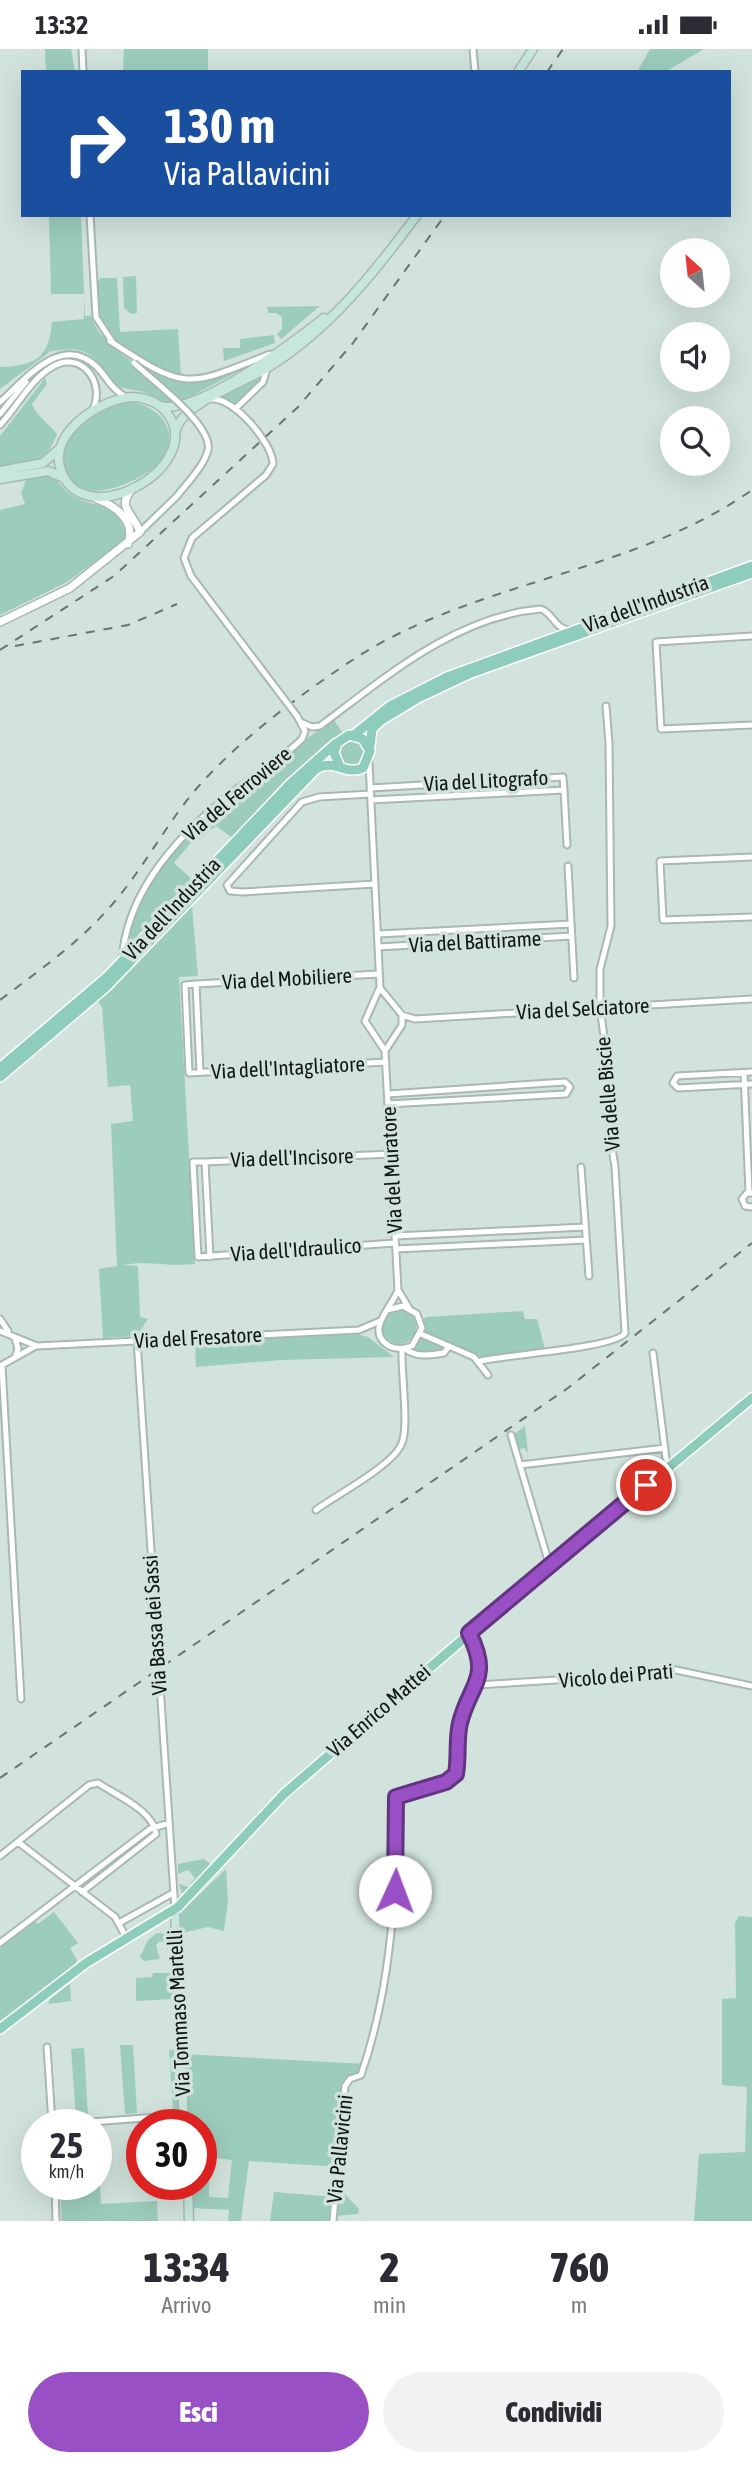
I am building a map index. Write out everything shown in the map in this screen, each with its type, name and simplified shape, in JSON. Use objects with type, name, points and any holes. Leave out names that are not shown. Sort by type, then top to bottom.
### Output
[{"type":"main road","points":[[519,70],[533,49]]},
{"type":"main road","points":[[0,479],[48,471],[64,478],[76,491],[97,499],[116,495],[158,472],[169,460],[175,433],[186,412],[267,368],[317,333],[416,217]]},
{"type":"main road","points":[[0,471],[43,463],[59,449],[67,432],[88,416],[125,397],[142,397],[172,408],[185,405],[253,370],[287,347],[351,296]]},
{"type":"main road","points":[[160,405],[170,418],[175,433]]},
{"type":"main road","points":[[59,449],[64,478]]},
{"type":"main road","name":"Via dell'Industria","points":[[354,735],[378,714],[431,684],[752,566]]},
{"type":"main road","name":"Via dell'Industria","points":[[369,756],[370,736],[376,724],[452,682],[752,573]]},
{"type":"main road","points":[[354,735],[366,742],[369,756],[354,771],[340,767],[334,753],[337,743],[344,737],[354,735]]},
{"type":"main road","name":"Via dell'Industria","points":[[0,1068],[79,1004],[290,783],[337,743]]},
{"type":"main road","name":"Via dell'Industria","points":[[0,1077],[106,987],[309,775],[324,765],[340,767]]},
{"type":"main road","name":"Via Enrico Mattei","points":[[0,2029],[84,1966],[175,1910],[204,1883],[284,1794],[469,1633],[752,1398]]},
{"type":"main road","name":"Via Tommaso Martelli","points":[[175,1910],[184,2109]]},
{"type":"main road","points":[[188,2200],[189,2221]]},
{"type":"street","points":[[82,49],[83,70]]},
{"type":"street","points":[[473,49],[475,70]]},
{"type":"street","points":[[0,622],[70,588],[128,544],[177,496],[205,456],[208,446],[205,433],[110,341],[99,324],[94,303],[90,217]]},
{"type":"street","points":[[110,341],[166,376],[194,380],[214,377],[287,347]]},
{"type":"street","points":[[0,402],[36,369],[58,355],[77,355],[93,363],[109,385],[125,397]]},
{"type":"street","points":[[0,425],[40,376],[54,366],[66,362],[84,367],[96,382],[97,397],[88,416]]},
{"type":"street","points":[[235,409],[263,382],[267,368]]},
{"type":"street","points":[[0,414],[36,369]]},
{"type":"street","points":[[209,400],[222,399],[235,409],[265,441],[272,452],[273,464],[266,475],[189,541],[184,558],[191,576],[299,719]]},
{"type":"street","points":[[128,544],[132,523],[124,501],[129,492],[141,482]]},
{"type":"street","points":[[97,499],[112,505],[140,532]]},
{"type":"street","points":[[132,523],[154,519]]},
{"type":"street","name":"Via del Ferroviere","points":[[299,719],[312,727],[320,726],[397,669],[455,635],[493,619],[541,609],[548,612],[559,628],[574,630]]},
{"type":"street","points":[[752,636],[656,642],[661,729],[752,725]]},
{"type":"street","name":"Via delle Biscie","points":[[480,1361],[581,1347],[619,1339],[625,1335],[624,1282],[610,1136],[612,1089],[600,1007],[600,969],[611,926],[609,743],[606,706]]},
{"type":"street","name":"Via del Ferroviere","points":[[121,963],[123,941],[132,912],[159,866],[203,817],[302,739],[305,733],[299,719]]},
{"type":"street","points":[[369,756],[380,987],[365,1021],[376,1036],[386,1038],[395,1034]]},
{"type":"street","points":[[354,771],[370,791]]},
{"type":"street","name":"Via del Litografo","points":[[563,777],[564,790],[464,795],[370,791],[464,782],[563,777]]},
{"type":"street","points":[[464,782],[464,795]]},
{"type":"street","points":[[564,790],[567,845]]},
{"type":"street","points":[[370,791],[319,797],[302,802],[227,885],[230,891],[242,892],[376,884]]},
{"type":"street","points":[[752,857],[660,861],[663,921],[752,917]]},
{"type":"street","name":"Via del Battirame","points":[[568,866],[574,978]]},
{"type":"street","name":"Via del Battirame","points":[[378,934],[571,924]]},
{"type":"street","name":"Via del Battirame","points":[[379,947],[572,936]]},
{"type":"street","name":"Via del Mobiliere","points":[[189,1073],[184,985],[379,974]]},
{"type":"street","name":"Via del Mobiliere","points":[[196,984],[200,1072]]},
{"type":"street","points":[[380,987],[402,1015],[402,1025],[385,1051]]},
{"type":"street","name":"Via del Selciatore","points":[[402,1015],[415,1019],[752,999]]},
{"type":"street","points":[[372,1004],[391,1001]]},
{"type":"street","name":"Via del Selciatore","points":[[402,1025],[415,1019]]},
{"type":"street","name":"Via del Muratore","points":[[376,1036],[385,1051],[386,1062],[398,1290],[409,1308]]},
{"type":"street","name":"Via dell'Intagliatore","points":[[189,1073],[386,1062]]},
{"type":"street","points":[[752,1072],[677,1076],[673,1083],[678,1088],[752,1084]]},
{"type":"street","points":[[744,1073],[750,1192],[744,1194],[743,1201],[752,1207]]},
{"type":"street","points":[[388,1094],[565,1082],[570,1087],[566,1094],[388,1104]]},
{"type":"street","points":[[479,1087],[479,1098]]},
{"type":"street","name":"Via dell'Incisore","points":[[210,1257],[205,1162],[391,1154]]},
{"type":"street","name":"Via dell'Idraulico","points":[[205,1162],[193,1162],[198,1257],[395,1243]]},
{"type":"street","points":[[581,1167],[589,1276]]},
{"type":"street","points":[[395,1243],[489,1231],[585,1227]]},
{"type":"street","points":[[489,1231],[490,1244]]},
{"type":"street","points":[[395,1243],[490,1244],[586,1240]]},
{"type":"street","points":[[398,1290],[380,1321],[381,1337],[387,1345],[415,1355],[438,1354],[449,1346]]},
{"type":"street","points":[[387,1310],[398,1306],[409,1308],[420,1318],[421,1333],[416,1342],[404,1349]]},
{"type":"street","points":[[0,1319],[13,1335],[18,1349],[15,1358]]},
{"type":"street","name":"Via del Fresatore","points":[[1,1366],[37,1346],[359,1329],[380,1321]]},
{"type":"street","name":"Via del Fresatore","points":[[359,1329],[381,1337]]},
{"type":"street","name":"Via del Fresatore","points":[[0,1331],[37,1346]]},
{"type":"street","points":[[421,1333],[480,1361],[488,1375]]},
{"type":"street","name":"Via Bassa dei Sassi","points":[[137,1341],[175,1910]]},
{"type":"street","points":[[316,1510],[390,1458],[402,1443],[405,1429],[404,1349]]},
{"type":"street","points":[[653,1353],[667,1467]]},
{"type":"street","points":[[1,1366],[21,1699]]},
{"type":"street","points":[[511,1435],[550,1567]]},
{"type":"street","points":[[520,1465],[665,1448]]},
{"type":"street","name":"Via Pallavicini","points":[[333,2221],[345,2086],[350,2079],[361,2075],[377,2030],[392,1931],[396,1849],[394,1802],[400,1794],[446,1782],[456,1774],[460,1723],[477,1685],[479,1665],[469,1633]]},
{"type":"street","name":"Vicolo dei Prati","points":[[477,1685],[606,1677],[671,1669],[752,1686]]},
{"type":"street","points":[[0,1856],[96,1782],[137,1809],[156,1826],[156,1834],[82,1892]]},
{"type":"street","points":[[0,1943],[156,1826],[169,1823]]},
{"type":"street","points":[[18,1842],[119,1923],[127,1939]]},
{"type":"street","points":[[119,1923],[173,1893]]},
{"type":"street","name":"Via Tommaso Martelli","points":[[47,2047],[51,2109]]},
{"type":"street","points":[[55,2200],[56,2221]]},
{"type":"green space","points":[[45,49],[71,49],[75,70],[46,70]]},
{"type":"green space","points":[[124,49],[208,49],[208,70],[123,70]]},
{"type":"green space","points":[[650,49],[704,49],[668,70],[638,70]]},
{"type":"green space","points":[[49,217],[81,217],[85,316],[91,316],[107,342],[136,364],[185,382],[216,378],[260,360],[186,399],[169,404],[144,392],[118,387],[94,358],[83,351],[73,349],[51,351],[0,389],[0,367],[22,365],[38,358],[48,344],[52,322],[84,319],[84,294],[51,294]]},
{"type":"green space","points":[[136,276],[137,313],[131,314],[124,308],[123,277]]},
{"type":"green space","points":[[101,278],[117,278],[120,332],[178,329],[181,376],[146,361],[111,335],[99,316],[96,283]]},
{"type":"green space","points":[[320,306],[281,339],[277,334],[282,329],[282,317],[276,313],[268,313],[267,307]]},
{"type":"green space","points":[[274,335],[275,343],[224,361],[223,348],[240,348],[240,339]]},
{"type":"green space","points":[[264,373],[260,382],[236,404],[220,397]]},
{"type":"green space","points":[[45,378],[47,384],[32,404],[57,434],[48,452],[36,460],[0,466],[0,436]]},
{"type":"green space","points":[[131,402],[150,408],[164,421],[169,439],[168,449],[162,459],[148,472],[115,488],[94,491],[78,485],[69,477],[64,466],[63,454],[67,442],[74,432],[95,415]]},
{"type":"green space","points":[[45,474],[56,479],[70,494],[79,499],[115,512],[121,518],[125,540],[67,582],[0,615],[0,510],[25,504],[21,493],[27,478]]},
{"type":"green space","points":[[333,719],[343,733],[234,839],[216,826],[199,839],[194,839],[174,863],[194,881],[125,954],[133,917],[150,882],[175,849],[237,791]]},
{"type":"green space","points":[[352,740],[361,744],[365,753],[361,762],[352,766],[343,762],[339,753],[343,744]]},
{"type":"green space","points":[[192,906],[198,976],[179,977],[195,1264],[122,1265],[138,1266],[140,1317],[148,1319],[137,1336],[103,1338],[99,1269],[117,1266],[111,1124],[133,1121],[130,1085],[108,1087],[102,1007],[98,1002]]},
{"type":"green space","points":[[399,1310],[411,1315],[416,1327],[411,1339],[399,1344],[387,1339],[382,1327],[387,1315]]},
{"type":"green space","points":[[523,1311],[525,1319],[537,1319],[545,1349],[480,1357],[431,1337],[424,1330],[423,1320],[426,1317]]},
{"type":"green space","points":[[357,1334],[368,1337],[394,1357],[281,1360],[196,1367],[195,1341]]},
{"type":"green space","points":[[421,1339],[444,1350],[416,1353],[411,1350]]},
{"type":"green space","points":[[525,1426],[528,1453],[524,1448],[520,1449],[520,1455],[514,1434]]},
{"type":"green space","points":[[204,1859],[213,1866],[182,1894],[179,1884],[188,1887],[195,1878],[188,1870],[178,1874],[178,1864]]},
{"type":"green space","points":[[226,1869],[228,1900],[224,1931],[208,1927],[182,1933],[180,1913]]},
{"type":"green space","points":[[54,1912],[78,1943],[70,1948],[77,1960],[75,1965],[0,2021],[0,1948],[35,1921],[38,1924]]},
{"type":"green space","points":[[739,1916],[752,1917],[752,2221],[694,2221],[699,2154],[745,2152],[747,2087],[722,2085],[722,1999],[736,1998],[735,1923]]},
{"type":"green space","points":[[157,1933],[166,1934],[168,1953],[166,1943],[160,1941],[156,1945],[160,1959],[144,1961],[140,1957],[148,1940]]},
{"type":"green space","points":[[153,1973],[172,1973],[173,1999],[136,2001],[136,1978],[152,1977]]},
{"type":"green space","points":[[70,1984],[71,2001],[48,2004],[50,1999]]},
{"type":"green space","points":[[120,2045],[133,2045],[137,2109],[126,2109],[125,2114]]},
{"type":"green space","points":[[84,2048],[88,2109],[75,2109],[71,2049]]},
{"type":"green space","points":[[175,2049],[179,2109],[173,2109],[169,2050]]},
{"type":"green space","points":[[183,2054],[365,2064],[361,2075],[350,2079],[345,2086],[339,2167],[249,2161],[241,2221],[228,2221],[229,2210],[193,2208],[193,2200],[228,2198],[232,2160],[217,2158],[217,2109],[185,2109]]},
{"type":"green space","points":[[337,2191],[345,2194],[359,2209],[358,2214],[335,2216]]},
{"type":"green space","points":[[274,2192],[335,2197],[333,2221],[270,2221]]},
{"type":"green space","points":[[61,2200],[101,2200],[101,2204],[157,2201],[158,2221],[62,2221]]},
{"type":"railway","points":[[548,70],[563,49]]},
{"type":"railway","points":[[0,650],[114,576],[298,407],[353,343],[444,217]]},
{"type":"railway","points":[[0,1000],[61,953],[103,915],[127,886],[186,801],[214,770],[272,718],[336,671],[404,631],[453,610],[658,540],[706,518],[752,490]]},
{"type":"railway","points":[[15,646],[128,625],[177,604]]},
{"type":"railway","points":[[0,1778],[568,1388],[752,1243]]},
{"type":"route","points":[[395,1891],[396,1797],[446,1782],[456,1774],[460,1723],[480,1675],[477,1654],[469,1633],[646,1485]]}]
